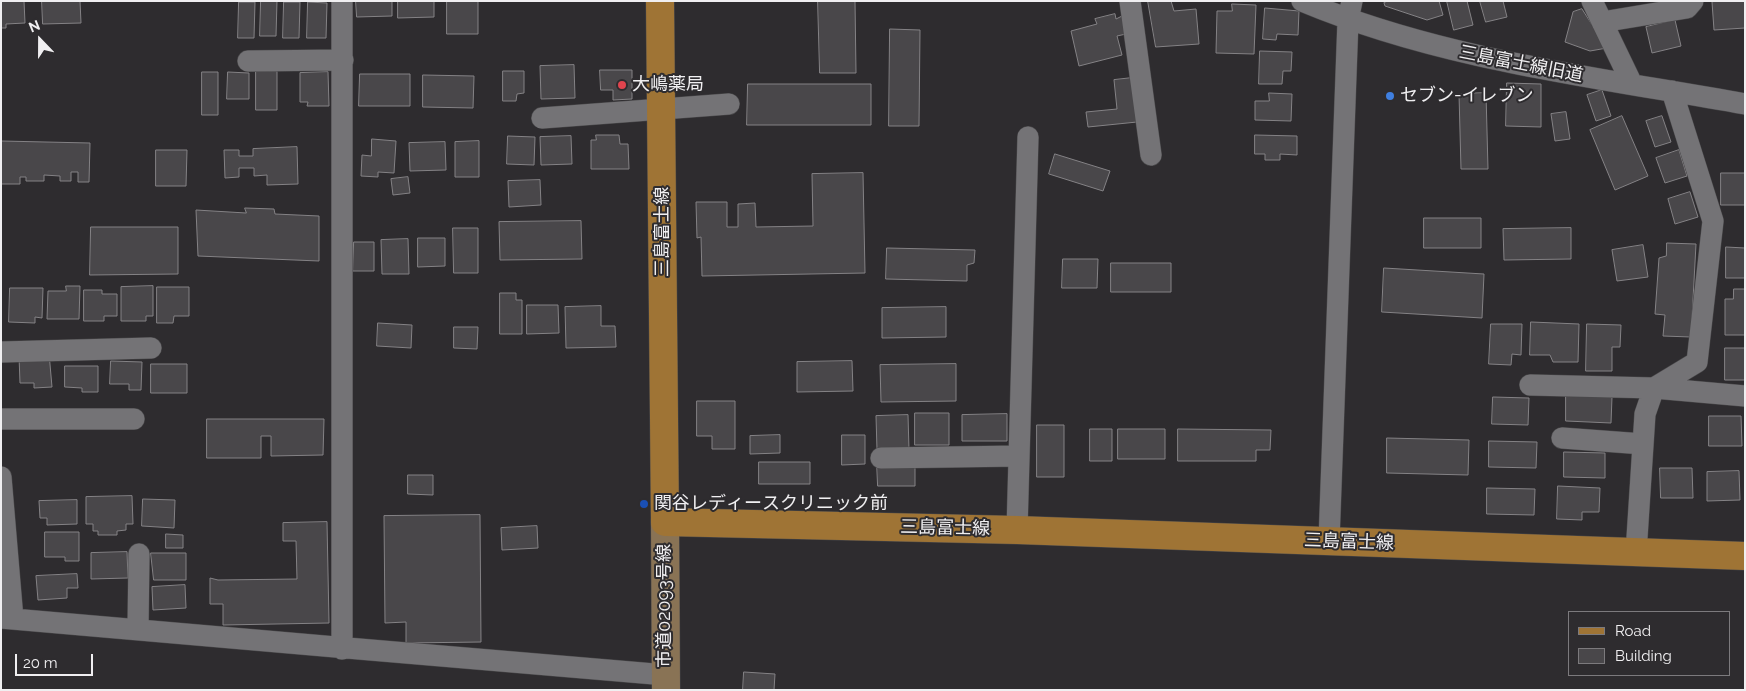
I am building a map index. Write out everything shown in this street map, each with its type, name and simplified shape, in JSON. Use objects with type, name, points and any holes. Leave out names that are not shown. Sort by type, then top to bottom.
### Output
[{"type":"main road","name":"三島富士線","points":[[660,1],[665,522],[1017,530],[1745,556]]},
{"type":"street","points":[[342,1],[342,649]]},
{"type":"street","points":[[1130,1],[1151,155]]},
{"type":"street","name":"三島富士線旧道","points":[[1302,1],[1350,11],[1451,51],[1745,104]]},
{"type":"street","points":[[1592,1],[1632,84]]},
{"type":"street","points":[[1602,22],[1687,8],[1693,1]]},
{"type":"street","points":[[1329,541],[1350,11]]},
{"type":"street","points":[[248,61],[343,60]]},
{"type":"street","points":[[1636,553],[1644,414],[1654,388],[1697,362],[1713,221],[1672,91]]},
{"type":"street","points":[[542,118],[662,111],[729,104]]},
{"type":"street","points":[[1017,530],[1028,137]]},
{"type":"street","points":[[1,352],[150,348]]},
{"type":"street","points":[[1530,386],[1654,388],[1745,396]]},
{"type":"street","points":[[1,419],[134,419]]},
{"type":"street","points":[[1562,438],[1643,444]]},
{"type":"street","points":[[881,458],[1019,456]]},
{"type":"street","points":[[1,477],[7,619],[138,629],[666,682]]},
{"type":"street","name":"市道02093号線","points":[[665,522],[666,682]]},
{"type":"street","points":[[138,629],[139,554]]},
{"type":"building","points":[[1,1],[24,1],[25,23],[6,24],[6,28],[1,28]]},
{"type":"building","points":[[42,1],[80,1],[81,23],[43,24]]},
{"type":"building","points":[[261,1],[277,1],[276,36],[260,36]]},
{"type":"building","points":[[356,1],[392,1],[392,16],[357,17]]},
{"type":"building","points":[[398,1],[434,1],[434,17],[398,18]]},
{"type":"building","points":[[447,1],[478,1],[478,34],[447,34]]},
{"type":"building","points":[[818,1],[855,1],[856,73],[820,73]]},
{"type":"building","points":[[1148,1],[1171,1],[1174,11],[1196,9],[1199,44],[1156,47]]},
{"type":"building","points":[[1388,1],[1439,1],[1443,15],[1427,20],[1385,6],[1384,3]]},
{"type":"building","points":[[1447,1],[1467,1],[1473,25],[1454,30]]},
{"type":"building","points":[[1480,1],[1503,1],[1507,17],[1486,22]]},
{"type":"building","points":[[1745,1],[1745,28],[1714,30],[1712,2]]},
{"type":"building","points":[[239,2],[255,2],[254,38],[238,38]]},
{"type":"building","points":[[284,2],[300,2],[299,38],[283,38]]},
{"type":"building","points":[[308,2],[327,3],[326,38],[307,38]]},
{"type":"building","points":[[1232,4],[1256,5],[1254,54],[1216,53],[1217,11],[1232,11]]},
{"type":"building","points":[[1265,8],[1299,11],[1298,35],[1277,34],[1276,40],[1263,39]]},
{"type":"building","points":[[1582,9],[1607,48],[1590,51],[1565,42],[1573,12]]},
{"type":"building","points":[[1115,14],[1116,19],[1122,16],[1126,34],[1117,36],[1122,55],[1079,66],[1071,31],[1097,24],[1095,19]]},
{"type":"building","points":[[1675,20],[1681,46],[1652,53],[1646,27]]},
{"type":"building","points":[[890,29],[920,30],[919,126],[889,126]]},
{"type":"building","points":[[1260,51],[1292,52],[1291,71],[1283,71],[1282,84],[1259,84]]},
{"type":"building","points":[[574,65],[575,98],[541,99],[540,66]]},
{"type":"building","points":[[600,70],[632,70],[632,99],[613,100],[613,90],[601,90]]},
{"type":"building","points":[[256,71],[277,71],[277,110],[256,110]]},
{"type":"building","points":[[503,71],[524,71],[524,93],[517,94],[516,101],[503,101]]},
{"type":"building","points":[[202,72],[218,72],[218,115],[202,115]]},
{"type":"building","points":[[228,72],[249,73],[249,99],[227,99]]},
{"type":"building","points":[[328,72],[329,106],[307,106],[308,102],[300,102],[300,73]]},
{"type":"building","points":[[360,74],[410,74],[410,106],[359,106]]},
{"type":"building","points":[[423,75],[474,76],[473,108],[423,107]]},
{"type":"building","points":[[1132,78],[1137,122],[1088,127],[1086,112],[1117,109],[1114,80]]},
{"type":"building","points":[[1507,83],[1541,84],[1541,127],[1506,126]]},
{"type":"building","points":[[748,84],[871,84],[871,125],[747,125]]},
{"type":"building","points":[[1602,90],[1611,116],[1596,121],[1587,95]]},
{"type":"building","points":[[1269,93],[1292,94],[1291,121],[1255,120],[1255,101],[1269,101]]},
{"type":"building","points":[[1486,93],[1488,169],[1461,169],[1459,94]]},
{"type":"building","points":[[1566,112],[1570,139],[1555,141],[1551,114]]},
{"type":"building","points":[[1622,116],[1648,176],[1615,190],[1590,130]]},
{"type":"building","points":[[1662,116],[1671,142],[1655,147],[1646,121]]},
{"type":"building","points":[[596,135],[619,135],[620,144],[628,144],[629,169],[591,169],[591,140],[596,140]]},
{"type":"building","points":[[1255,135],[1297,136],[1297,155],[1280,154],[1280,160],[1265,160],[1265,154],[1255,154]]},
{"type":"building","points":[[508,136],[535,137],[534,165],[507,164]]},
{"type":"building","points":[[571,136],[572,164],[541,165],[540,137]]},
{"type":"building","points":[[372,139],[396,141],[394,173],[378,172],[378,177],[361,176],[362,155],[371,156]]},
{"type":"building","points":[[1,141],[90,143],[89,182],[78,182],[78,172],[71,172],[71,181],[60,181],[60,176],[44,175],[44,181],[26,181],[26,177],[20,177],[20,184],[1,184]]},
{"type":"building","points":[[479,141],[479,177],[455,177],[455,142]]},
{"type":"building","points":[[445,142],[446,170],[410,171],[409,143]]},
{"type":"building","points":[[297,147],[298,184],[267,185],[267,175],[254,176],[254,168],[239,168],[239,177],[225,178],[224,150],[239,150],[239,156],[253,156],[253,149]]},
{"type":"building","points":[[156,150],[187,150],[186,186],[156,186]]},
{"type":"building","points":[[1679,150],[1687,176],[1665,183],[1656,158]]},
{"type":"building","points":[[1055,154],[1110,171],[1103,191],[1049,174]]},
{"type":"building","points":[[863,173],[865,273],[702,276],[701,237],[697,238],[696,202],[727,202],[727,227],[738,227],[738,204],[755,203],[756,227],[813,226],[812,174]]},
{"type":"building","points":[[1721,173],[1745,173],[1745,205],[1721,205]]},
{"type":"building","points":[[408,177],[410,193],[393,195],[391,179]]},
{"type":"building","points":[[540,180],[541,205],[509,207],[508,181]]},
{"type":"building","points":[[1690,192],[1698,217],[1675,224],[1668,199]]},
{"type":"building","points":[[245,208],[274,209],[275,214],[319,216],[319,261],[198,256],[196,210],[246,213]]},
{"type":"building","points":[[1424,218],[1481,218],[1481,248],[1424,248]]},
{"type":"building","points":[[581,221],[582,259],[500,260],[499,222]]},
{"type":"building","points":[[91,227],[178,227],[178,274],[90,275]]},
{"type":"building","points":[[453,228],[478,228],[478,273],[454,273]]},
{"type":"building","points":[[1571,228],[1571,259],[1504,260],[1503,229]]},
{"type":"building","points":[[418,238],[445,238],[445,266],[418,267]]},
{"type":"building","points":[[408,239],[409,274],[382,274],[381,240]]},
{"type":"building","points":[[354,242],[374,242],[374,271],[353,271]]},
{"type":"building","points":[[1667,243],[1696,244],[1691,337],[1663,336],[1665,315],[1655,314],[1659,258],[1666,256]]},
{"type":"building","points":[[1643,245],[1648,277],[1617,281],[1612,250]]},
{"type":"building","points":[[1726,247],[1745,248],[1745,278],[1726,278]]},
{"type":"building","points":[[887,248],[975,250],[974,263],[967,265],[967,281],[886,279]]},
{"type":"building","points":[[1063,259],[1098,259],[1097,288],[1062,288]]},
{"type":"building","points":[[1111,263],[1171,263],[1171,292],[1111,292]]},
{"type":"building","points":[[1384,268],[1484,274],[1482,318],[1382,312]]},
{"type":"building","points":[[66,286],[80,286],[79,319],[47,319],[48,291],[66,291]]},
{"type":"building","points":[[153,286],[153,316],[146,316],[146,321],[121,321],[121,287]]},
{"type":"building","points":[[157,287],[189,287],[189,316],[174,316],[173,323],[157,323]]},
{"type":"building","points":[[10,288],[43,288],[42,318],[35,317],[35,323],[9,322]]},
{"type":"building","points":[[1734,289],[1745,289],[1745,335],[1725,335],[1725,299],[1733,299]]},
{"type":"building","points":[[84,290],[102,290],[102,294],[117,294],[117,316],[104,316],[104,321],[84,321]]},
{"type":"building","points":[[500,293],[516,293],[516,300],[522,300],[522,334],[500,334]]},
{"type":"building","points":[[527,305],[558,305],[559,333],[527,334]]},
{"type":"building","points":[[601,306],[601,326],[615,326],[616,347],[566,348],[565,307]]},
{"type":"building","points":[[946,307],[946,337],[882,338],[882,308]]},
{"type":"building","points":[[1531,322],[1579,324],[1578,362],[1553,362],[1550,355],[1530,355]]},
{"type":"building","points":[[378,323],[412,325],[411,348],[377,346]]},
{"type":"building","points":[[1491,324],[1522,324],[1521,355],[1512,354],[1511,365],[1489,364]]},
{"type":"building","points":[[1587,324],[1621,325],[1620,347],[1612,347],[1612,371],[1586,371]]},
{"type":"building","points":[[454,327],[478,327],[477,349],[454,348]]},
{"type":"building","points":[[1725,348],[1745,348],[1745,380],[1725,380]]},
{"type":"building","points":[[49,353],[52,387],[34,388],[34,383],[20,383],[19,356]]},
{"type":"building","points":[[111,361],[142,362],[141,390],[129,390],[129,384],[110,384]]},
{"type":"building","points":[[852,361],[853,391],[797,392],[797,362]]},
{"type":"building","points":[[151,364],[187,364],[187,393],[151,393]]},
{"type":"building","points":[[956,364],[956,401],[881,402],[880,365]]},
{"type":"building","points":[[65,366],[98,366],[98,392],[82,392],[82,388],[65,387]]},
{"type":"building","points":[[1566,395],[1612,397],[1611,423],[1566,421]]},
{"type":"building","points":[[1493,397],[1529,398],[1528,425],[1492,424]]},
{"type":"building","points":[[697,401],[735,401],[735,449],[712,449],[712,436],[697,436]]},
{"type":"building","points":[[915,413],[949,413],[949,445],[915,445]]},
{"type":"building","points":[[1007,414],[1007,441],[962,441],[962,415]]},
{"type":"building","points":[[908,415],[909,450],[877,450],[876,416]]},
{"type":"building","points":[[1709,416],[1741,416],[1742,446],[1709,446]]},
{"type":"building","points":[[207,419],[324,419],[323,455],[271,456],[271,436],[261,436],[261,458],[207,458]]},
{"type":"building","points":[[1037,425],[1064,425],[1064,477],[1037,477]]},
{"type":"building","points":[[1090,429],[1112,429],[1112,461],[1090,461]]},
{"type":"building","points":[[1118,429],[1165,429],[1165,459],[1118,459]]},
{"type":"building","points":[[1178,429],[1271,430],[1270,450],[1256,450],[1256,461],[1178,461]]},
{"type":"building","points":[[780,435],[780,453],[750,454],[750,436]]},
{"type":"building","points":[[842,435],[865,435],[865,464],[842,465]]},
{"type":"building","points":[[1387,438],[1469,440],[1468,475],[1387,473]]},
{"type":"building","points":[[1489,441],[1537,442],[1536,468],[1489,467]]},
{"type":"building","points":[[1564,452],[1605,453],[1605,478],[1564,477]]},
{"type":"building","points":[[759,462],[810,462],[810,484],[759,484]]},
{"type":"building","points":[[877,463],[915,463],[915,486],[878,486]]},
{"type":"building","points":[[1660,468],[1692,468],[1693,498],[1661,498]]},
{"type":"building","points":[[1739,471],[1740,500],[1707,501],[1707,472]]},
{"type":"building","points":[[408,475],[433,475],[433,495],[408,494]]},
{"type":"building","points":[[1558,486],[1600,488],[1599,512],[1582,512],[1582,520],[1557,519]]},
{"type":"building","points":[[1487,488],[1535,489],[1534,515],[1487,514]]},
{"type":"building","points":[[132,496],[133,524],[126,524],[126,530],[117,531],[117,535],[98,535],[98,531],[93,531],[93,524],[86,524],[86,497]]},
{"type":"building","points":[[143,499],[175,500],[174,528],[142,526]]},
{"type":"building","points":[[77,500],[77,524],[47,525],[47,518],[40,518],[39,501]]},
{"type":"building","points":[[480,515],[481,642],[406,643],[406,622],[385,623],[384,516]]},
{"type":"building","points":[[327,522],[329,623],[223,625],[223,604],[210,604],[210,578],[218,580],[297,579],[296,541],[283,541],[283,523]]},
{"type":"building","points":[[537,526],[538,548],[502,550],[501,528]]},
{"type":"building","points":[[45,532],[79,532],[79,561],[65,561],[65,557],[45,557]]},
{"type":"building","points":[[166,534],[183,535],[183,548],[166,548]]},
{"type":"building","points":[[127,552],[128,578],[91,579],[91,553]]},
{"type":"building","points":[[151,553],[186,553],[186,580],[154,580]]},
{"type":"building","points":[[77,574],[78,588],[67,588],[67,598],[38,600],[36,576]]},
{"type":"building","points":[[185,585],[186,608],[153,610],[152,587]]},
{"type":"building","points":[[744,672],[775,674],[774,690],[743,690]]},
{"type":"place","name":"大嶋薬局","points":[[622,85]]},
{"type":"place","name":"セブン-イレブン","points":[[1390,96]]},
{"type":"place","name":"関谷レディースクリニック前","points":[[644,504]]}]
